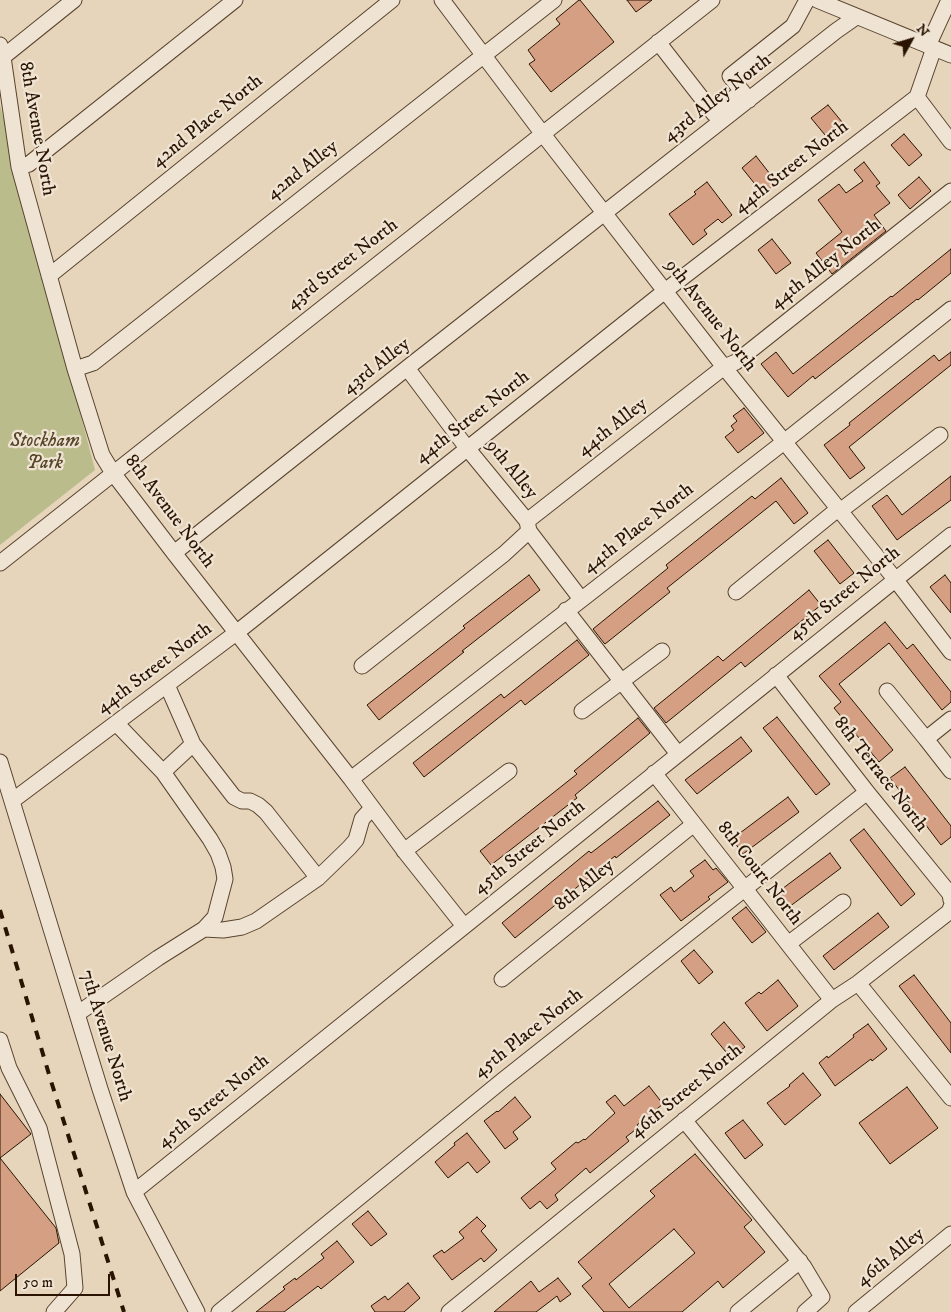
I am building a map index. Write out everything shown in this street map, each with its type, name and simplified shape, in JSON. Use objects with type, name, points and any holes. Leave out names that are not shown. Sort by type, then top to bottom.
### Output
[{"type":"street","points":[[1,51],[74,0]]},
{"type":"street","points":[[19,167],[28,164],[235,0]]},
{"type":"street","name":"42nd Place North","points":[[49,276],[392,0]]},
{"type":"street","name":"9th Avenue North","points":[[442,0],[542,133],[724,367],[951,652]]},
{"type":"street","name":"42nd Alley","points":[[75,369],[93,363],[554,0]]},
{"type":"street","name":"43rd Street North","points":[[0,563],[712,0]]},
{"type":"street","points":[[658,42],[714,114],[746,95],[730,76],[792,26],[807,0]]},
{"type":"street","points":[[817,0],[849,9],[951,55]]},
{"type":"street","points":[[949,0],[931,47],[917,97],[951,142]]},
{"type":"street","name":"43rd Alley North","points":[[605,213],[849,9]]},
{"type":"street","name":"8th Avenue North","points":[[1,51],[19,167],[75,369],[102,454],[113,473],[174,553],[464,926]]},
{"type":"street","name":"44th Street North","points":[[12,801],[236,633],[665,291],[917,97]]},
{"type":"street","name":"44th Alley North","points":[[724,367],[736,362],[951,191]]},
{"type":"street","name":"43rd Alley","points":[[174,553],[605,213]]},
{"type":"street","name":"44th Place North","points":[[351,779],[784,442],[951,309]]},
{"type":"street","name":"44th Alley","points":[[362,666],[504,554],[528,526],[724,367]]},
{"type":"street","name":"9th Alley","points":[[407,368],[528,526],[581,599]]},
{"type":"street","points":[[736,592],[839,510],[940,435]]},
{"type":"street","name":"45th Street North","points":[[134,1192],[951,535]]},
{"type":"street","points":[[566,610],[678,754]]},
{"type":"street","points":[[582,711],[662,651]]},
{"type":"street","name":"8th Terrace North","points":[[776,675],[867,792],[950,894],[951,900]]},
{"type":"street","points":[[167,685],[193,744],[234,797],[242,801],[250,801],[266,812],[318,878]]},
{"type":"street","points":[[887,691],[951,771]]},
{"type":"street","points":[[926,739],[951,719]]},
{"type":"street","points":[[76,1014],[204,929],[215,917],[225,879],[223,866],[210,839],[163,772],[116,723]]},
{"type":"street","points":[[163,772],[193,744]]},
{"type":"street","name":"7th Avenue North","points":[[0,762],[76,1014],[134,1192],[196,1312]]},
{"type":"street","points":[[404,851],[509,772]]},
{"type":"street","name":"8th Court North","points":[[654,773],[832,1000]]},
{"type":"street","name":"45th Place North","points":[[219,1312],[503,1080],[867,792]]},
{"type":"street","points":[[204,929],[223,930],[242,927],[256,921],[318,878],[353,844],[362,819],[372,808]]},
{"type":"street","name":"8th Alley","points":[[502,979],[694,824]]},
{"type":"street","points":[[788,944],[843,902]]},
{"type":"street","name":"46th Street North","points":[[449,1312],[832,1000],[858,983],[949,912],[951,907]]},
{"type":"street","points":[[858,983],[951,1098]]},
{"type":"street","points":[[0,1040],[9,1068],[39,1128],[72,1254],[75,1288],[54,1312]]},
{"type":"street","points":[[684,1120],[804,1268],[822,1297],[805,1312]]},
{"type":"street","name":"46th Alley","points":[[856,1312],[951,1234]]},
{"type":"street","points":[[738,1312],[800,1262]]},
{"type":"green space","name":"Stockham Park","points":[[0,105],[95,470],[0,545]]},
{"type":"building","points":[[579,0],[614,42],[551,92],[529,64],[535,60],[528,50],[560,24],[556,19]]},
{"type":"building","points":[[627,0],[652,0],[636,12]]},
{"type":"building","points":[[828,105],[847,128],[830,141],[811,118]]},
{"type":"building","points":[[904,134],[922,155],[909,166],[891,145]]},
{"type":"building","points":[[756,156],[777,183],[763,194],[742,168]]},
{"type":"building","points":[[864,162],[880,183],[876,186],[890,203],[874,215],[886,231],[832,274],[816,253],[842,232],[818,200],[839,184],[846,193],[863,181],[854,170]]},
{"type":"building","points":[[919,177],[931,191],[910,209],[898,195]]},
{"type":"building","points":[[707,182],[732,215],[722,223],[718,219],[704,230],[707,234],[693,245],[669,214],[696,194],[694,192]]},
{"type":"building","points":[[772,239],[791,263],[776,274],[758,250]]},
{"type":"building","points":[[951,249],[951,273],[815,379],[813,376],[788,397],[761,364],[776,352],[793,374]]},
{"type":"building","points":[[951,352],[951,365],[849,447],[865,468],[850,479],[824,445],[934,355],[939,361]]},
{"type":"building","points":[[744,408],[764,433],[738,453],[725,437],[734,430],[731,426],[737,421],[733,416]]},
{"type":"building","points":[[951,476],[951,500],[897,540],[872,506],[887,495],[902,515]]},
{"type":"building","points":[[781,478],[808,513],[794,524],[776,501],[667,588],[670,592],[604,643],[593,629],[668,568],[666,565],[752,496],[755,499]]},
{"type":"building","points":[[828,540],[854,573],[840,584],[814,551]]},
{"type":"building","points":[[529,575],[540,590],[462,651],[464,652],[379,720],[367,705],[465,628],[463,626]]},
{"type":"building","points":[[945,575],[951,583],[951,613],[930,587]]},
{"type":"building","points":[[809,590],[821,605],[745,667],[741,662],[666,723],[654,708],[718,656],[723,661]]},
{"type":"building","points":[[885,622],[907,649],[913,644],[951,692],[951,702],[942,710],[889,643],[839,684],[893,750],[879,762],[834,708],[841,702],[819,676]]},
{"type":"building","points":[[577,640],[589,655],[525,705],[521,700],[424,777],[413,763],[501,694],[504,698]]},
{"type":"building","points":[[777,717],[830,784],[816,795],[763,728]]},
{"type":"building","points":[[638,718],[650,733],[575,795],[577,798],[491,865],[480,851],[577,774],[574,771]]},
{"type":"building","points":[[741,737],[752,751],[697,794],[685,780]]},
{"type":"building","points":[[905,767],[951,826],[951,837],[941,845],[890,778]]},
{"type":"building","points":[[788,797],[799,812],[743,854],[732,839]]},
{"type":"building","points":[[658,801],[670,815],[616,858],[615,856],[515,938],[502,923],[589,851],[591,853]]},
{"type":"building","points":[[864,829],[915,894],[901,906],[850,840]]},
{"type":"building","points":[[830,853],[841,868],[785,910],[774,895]]},
{"type":"building","points":[[705,860],[713,870],[716,868],[728,882],[708,897],[710,899],[681,921],[660,895],[671,887],[674,892],[694,876],[690,871]]},
{"type":"building","points":[[746,907],[766,932],[752,943],[732,918]]},
{"type":"building","points":[[878,913],[889,927],[834,970],[823,956]]},
{"type":"building","points":[[694,950],[713,972],[699,984],[681,961]]},
{"type":"building","points":[[914,975],[951,1023],[951,1053],[899,986]]},
{"type":"building","points":[[778,980],[798,1006],[767,1031],[745,1003],[759,992],[761,994]]},
{"type":"building","points":[[724,1022],[745,1047],[731,1058],[711,1034]]},
{"type":"building","points":[[868,1024],[887,1049],[835,1086],[819,1063],[827,1056],[828,1058]]},
{"type":"building","points":[[803,1073],[821,1095],[785,1125],[767,1103],[790,1086]]},
{"type":"building","points":[[649,1086],[663,1104],[637,1125],[639,1127],[626,1137],[629,1141],[590,1173],[586,1168],[555,1195],[558,1200],[547,1209],[540,1201],[530,1209],[521,1198],[556,1169],[551,1163],[576,1142],[585,1140],[615,1113],[606,1102],[615,1095],[624,1106]]},
{"type":"building","points":[[907,1087],[938,1128],[890,1164],[859,1123]]},
{"type":"building","points":[[0,1094],[31,1134],[0,1158]]},
{"type":"building","points":[[515,1097],[531,1117],[513,1132],[518,1139],[505,1149],[484,1121]]},
{"type":"building","points":[[743,1120],[763,1145],[745,1159],[725,1133]]},
{"type":"building","points":[[467,1133],[490,1162],[477,1173],[468,1162],[448,1178],[435,1162]]},
{"type":"building","points":[[695,1154],[752,1220],[744,1227],[765,1252],[723,1288],[718,1281],[682,1312],[604,1312],[582,1286],[592,1278],[578,1262],[655,1196],[650,1191]],"holes":[[[674,1229],[695,1253],[629,1308],[609,1284]]]},
{"type":"building","points":[[0,1158],[56,1228],[59,1243],[0,1291]]},
{"type":"building","points":[[368,1211],[387,1234],[371,1246],[352,1224]]},
{"type":"building","points":[[477,1217],[486,1226],[481,1231],[497,1250],[484,1262],[481,1258],[452,1280],[433,1256],[442,1250],[444,1253],[464,1238],[459,1232]]},
{"type":"building","points":[[337,1241],[354,1262],[321,1289],[318,1286],[284,1312],[256,1312],[285,1289],[283,1287],[295,1278],[296,1280],[324,1258],[321,1254]]},
{"type":"building","points":[[558,1278],[571,1294],[560,1302],[557,1296],[536,1312],[494,1312],[531,1281],[539,1292]]},
{"type":"building","points":[[408,1283],[420,1298],[404,1312],[375,1312],[371,1306],[385,1296],[388,1300]]},
{"type":"railway","points":[[0,910],[51,1081],[124,1312]]}]
